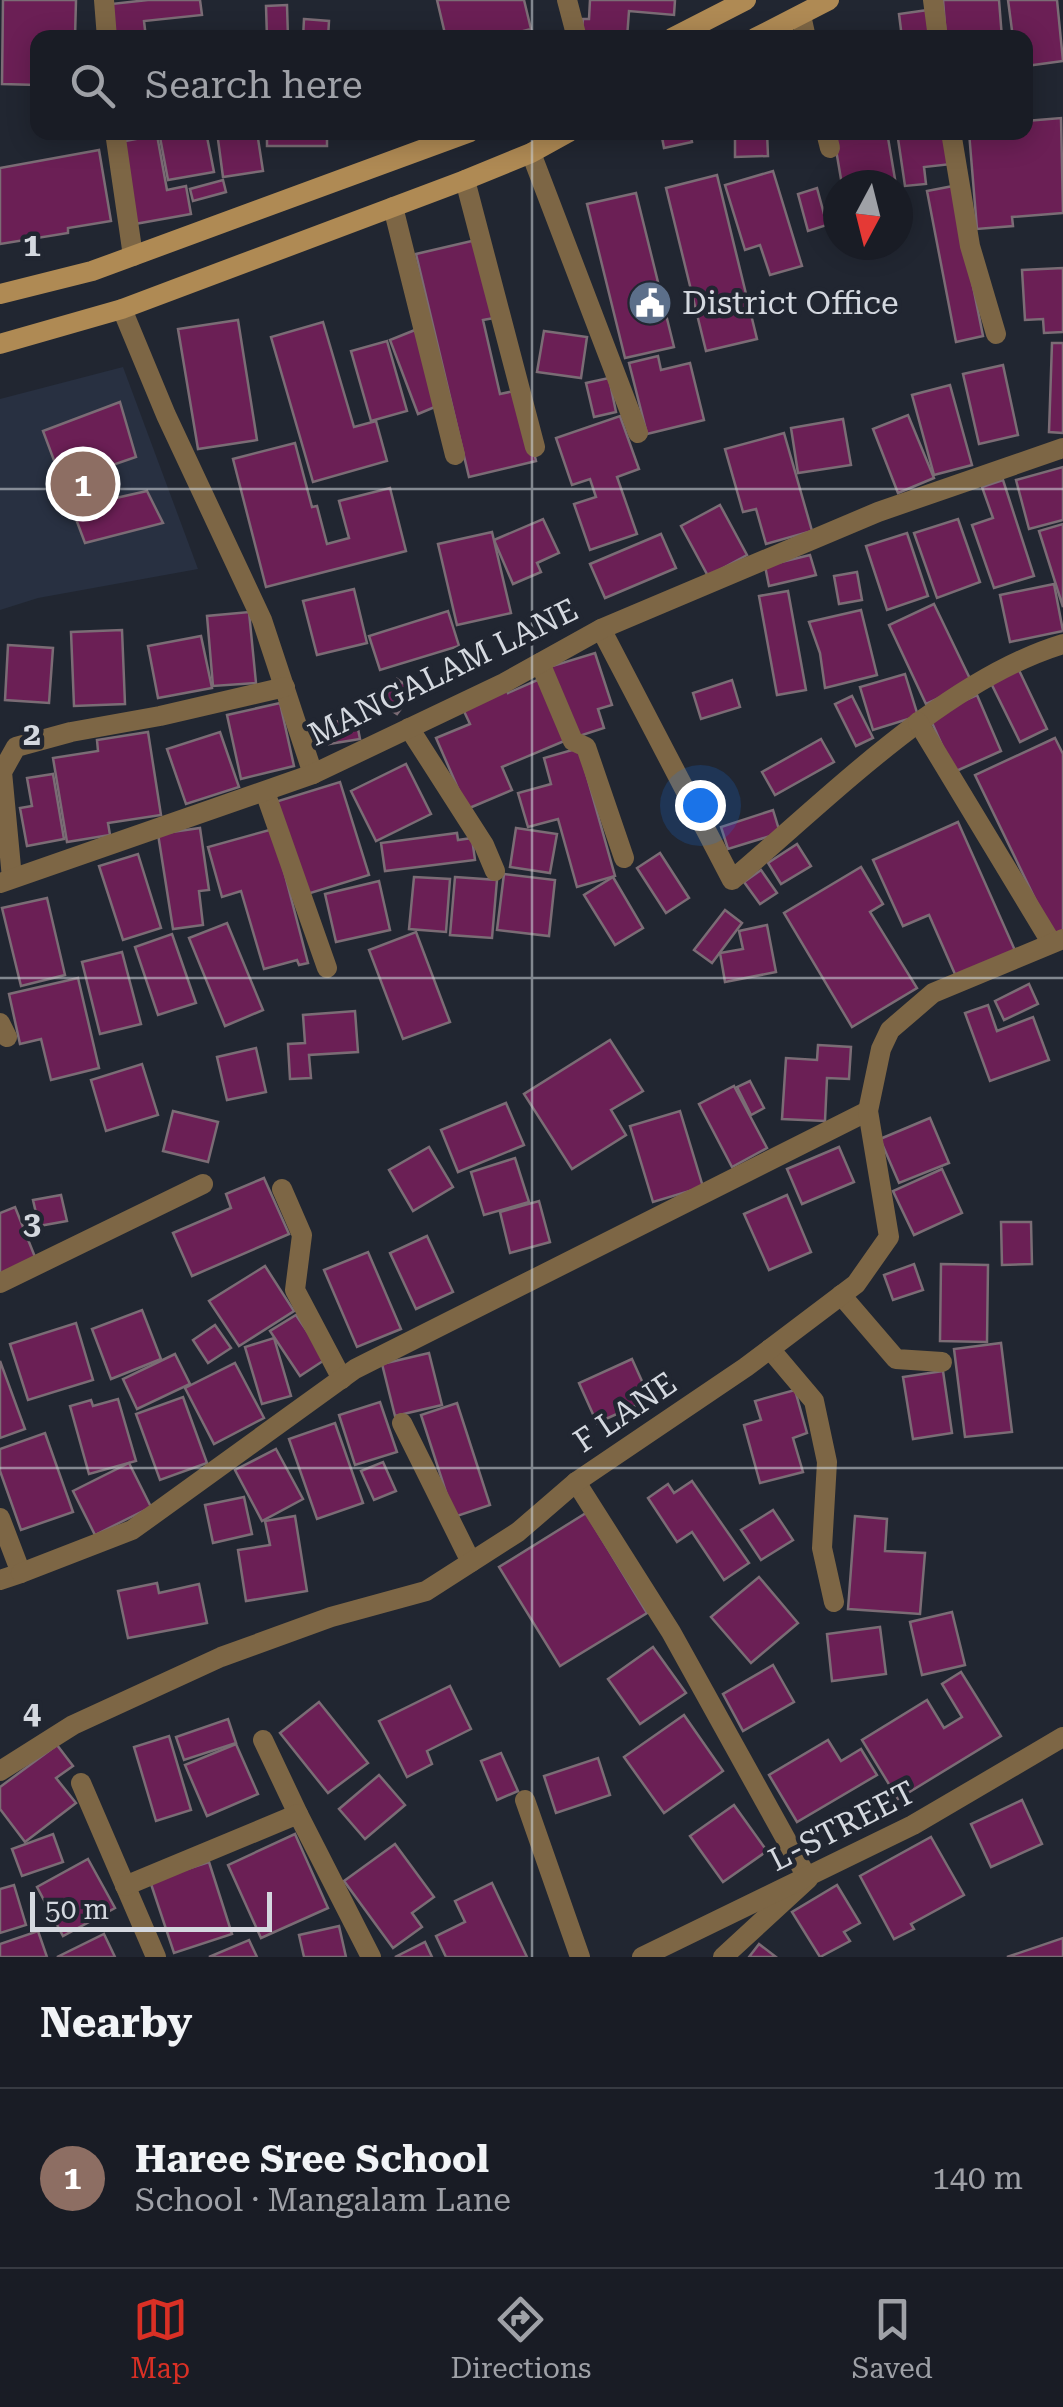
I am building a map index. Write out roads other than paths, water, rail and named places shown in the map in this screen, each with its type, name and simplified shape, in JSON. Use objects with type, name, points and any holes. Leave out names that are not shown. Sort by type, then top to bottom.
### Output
[{"type":"main road","points":[[688,30],[746,0]]},
{"type":"main road","points":[[770,30],[828,0]]},
{"type":"main road","points":[[0,294],[92,271],[448,140]]},
{"type":"main road","points":[[0,344],[122,310],[465,180],[555,140]]},
{"type":"street","points":[[104,0],[106,30]]},
{"type":"street","points":[[567,0],[575,30]]},
{"type":"street","points":[[933,0],[937,30]]},
{"type":"street","points":[[801,14],[804,30]]},
{"type":"street","points":[[116,140],[133,256]]},
{"type":"street","points":[[952,140],[970,246],[996,334]]},
{"type":"street","points":[[531,153],[638,433]]},
{"type":"street","points":[[465,180],[535,447]]},
{"type":"street","points":[[393,207],[455,455]]},
{"type":"street","name":"MANGALAM LANE","points":[[122,310],[166,415],[262,620],[313,774],[601,629],[878,512],[1062,451]]},
{"type":"street","points":[[601,629],[732,880],[918,722],[977,682],[1063,644]]},
{"type":"street","points":[[540,662],[572,742],[586,747],[624,858]]},
{"type":"street","points":[[285,687],[16,747],[2,772],[6,880],[313,774]]},
{"type":"street","points":[[918,722],[1057,940]]},
{"type":"street","points":[[409,728],[484,845],[496,871]]},
{"type":"street","points":[[266,792],[328,968]]},
{"type":"street","name":"F LANE","points":[[0,1771],[72,1725],[222,1657],[331,1617],[426,1591],[518,1532],[576,1482],[770,1349],[856,1284],[889,1237],[868,1110],[881,1049],[890,1030],[933,993],[1057,940]]},
{"type":"street","points":[[0,1580],[132,1530],[356,1369],[868,1110]]},
{"type":"street","points":[[0,1283],[203,1184]]},
{"type":"street","points":[[282,1189],[302,1235],[295,1290],[342,1379]]},
{"type":"street","points":[[841,1295],[896,1359],[942,1362]]},
{"type":"street","points":[[770,1349],[814,1402],[827,1462],[822,1548],[834,1602]]},
{"type":"street","points":[[402,1423],[471,1562]]},
{"type":"street","points":[[576,1482],[671,1632],[808,1878],[724,1957]]},
{"type":"street","points":[[0,1518],[22,1573]]},
{"type":"street","name":"L-STREET","points":[[642,1957],[913,1825],[1063,1738]]},
{"type":"street","points":[[263,1740],[370,1957]]},
{"type":"street","points":[[81,1783],[156,1957]]},
{"type":"street","points":[[525,1800],[580,1957]]},
{"type":"street","points":[[125,1886],[298,1814]]},
{"type":"place","name":"District Office","points":[[650,303]]},
{"type":"place","name":"Haree Sree School","points":[[83,484]]}]
